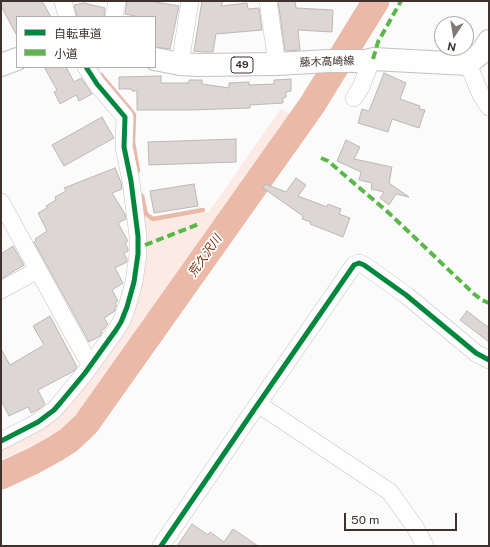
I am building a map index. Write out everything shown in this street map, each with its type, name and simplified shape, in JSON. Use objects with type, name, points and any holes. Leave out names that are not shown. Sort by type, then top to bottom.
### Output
[{"type":"main road","points":[[468,64],[482,52],[489,41]]},
{"type":"main road","points":[[1,65],[16,59]]},
{"type":"main road","name":"藤木高崎線","points":[[156,60],[198,65],[277,64],[369,60],[468,64]]},
{"type":"street","points":[[64,1],[67,16]]},
{"type":"street","points":[[114,16],[117,1]]},
{"type":"street","points":[[180,64],[190,1]]},
{"type":"street","points":[[268,1],[277,64]]},
{"type":"street","points":[[354,98],[361,87],[368,68],[369,60]]},
{"type":"street","points":[[468,64],[481,95],[489,107]]},
{"type":"street","points":[[1,441],[38,422],[54,410],[92,364],[121,322],[130,296],[135,275],[138,254],[138,236],[131,181],[124,147],[124,117],[97,84],[87,68]]},
{"type":"street","points":[[1,202],[84,354],[92,364]]},
{"type":"street","points":[[161,546],[354,265],[359,263],[364,265],[400,291],[476,353],[489,360]]},
{"type":"street","points":[[1,290],[38,270]]},
{"type":"street","points":[[258,404],[390,492],[415,527],[425,546]]},
{"type":"shaded area","points":[[299,100],[302,101],[144,322],[112,370],[72,422],[48,438],[1,460],[1,448],[43,427],[126,323],[142,212],[147,218],[153,221],[209,212],[279,111],[281,109],[290,114]]},
{"type":"building","points":[[1,1],[42,1],[50,16],[16,16],[16,34],[1,6]]},
{"type":"building","points":[[127,1],[150,1],[179,6],[170,49],[156,47],[156,16],[135,16],[125,14]]},
{"type":"building","points":[[202,1],[223,1],[221,6],[247,3],[248,9],[259,8],[262,30],[216,34],[213,52],[194,51]]},
{"type":"building","points":[[278,1],[295,1],[296,8],[333,10],[332,32],[298,30],[300,50],[285,51]]},
{"type":"building","points":[[84,3],[105,8],[104,16],[77,16],[74,5]]},
{"type":"building","points":[[45,68],[67,68],[74,82],[81,78],[92,94],[79,101],[76,95],[60,104],[54,92],[57,90]]},
{"type":"building","points":[[384,73],[406,83],[400,99],[420,106],[419,109],[425,110],[419,128],[392,119],[388,132],[358,123],[362,109],[369,111]]},
{"type":"building","points":[[161,76],[161,83],[189,83],[189,80],[202,80],[202,84],[229,88],[229,83],[249,82],[249,85],[274,84],[274,80],[291,79],[291,91],[286,92],[286,97],[283,98],[283,103],[250,105],[250,108],[137,110],[137,91],[132,91],[132,89],[119,89],[119,77]]},
{"type":"building","points":[[102,117],[114,138],[64,166],[52,145]]},
{"type":"building","points":[[236,139],[236,162],[149,165],[148,142]]},
{"type":"building","points":[[346,140],[360,147],[354,159],[392,167],[389,183],[409,197],[396,194],[389,205],[380,198],[384,192],[371,189],[372,183],[359,180],[361,172],[337,161]]},
{"type":"building","points":[[115,168],[121,182],[122,189],[112,193],[125,214],[126,219],[118,223],[128,241],[125,243],[128,251],[124,254],[127,262],[115,268],[123,283],[112,290],[118,301],[115,303],[117,306],[115,311],[104,318],[108,324],[101,331],[102,333],[100,336],[89,342],[34,242],[36,240],[35,239],[47,231],[38,213],[47,208],[46,206],[56,200],[55,197],[66,191],[64,188]]},
{"type":"building","points":[[296,178],[306,185],[298,196],[327,207],[328,204],[341,209],[339,214],[350,218],[343,237],[310,224],[311,222],[302,219],[303,216],[263,188],[265,184],[286,192]]},
{"type":"building","points":[[194,184],[198,206],[154,213],[150,191]]},
{"type":"building","points":[[13,246],[24,265],[1,279],[1,254]]},
{"type":"building","points":[[467,311],[489,328],[489,342],[460,320]]},
{"type":"building","points":[[50,316],[77,367],[74,371],[38,390],[45,404],[39,409],[31,413],[28,407],[9,416],[1,400],[1,349],[10,365],[44,345],[33,326]]},
{"type":"building","points":[[192,524],[208,535],[210,532],[224,542],[233,529],[258,546],[177,546]]},
{"type":"waterway","name":"荒久沢川","points":[[1,476],[55,449],[69,440],[86,424],[312,105],[376,1]]},
{"type":"waterway","points":[[101,75],[134,115],[133,142],[138,171]]},
{"type":"waterway","points":[[142,196],[146,214],[153,219],[203,210]]},
{"type":"marked path","points":[[373,59],[378,42],[401,1]]},
{"type":"marked path","points":[[321,158],[328,161],[390,214],[474,294],[489,303]]},
{"type":"marked path","points":[[145,245],[199,224]]},
{"type":"cycle path","points":[[1,441],[38,422],[54,410],[61,402],[85,373],[121,322],[134,282],[138,254],[138,236],[131,181],[124,147],[125,117],[97,84],[87,68]]},
{"type":"cycle path","points":[[161,546],[354,265],[359,263],[364,265],[406,295],[476,353],[489,360]]}]
